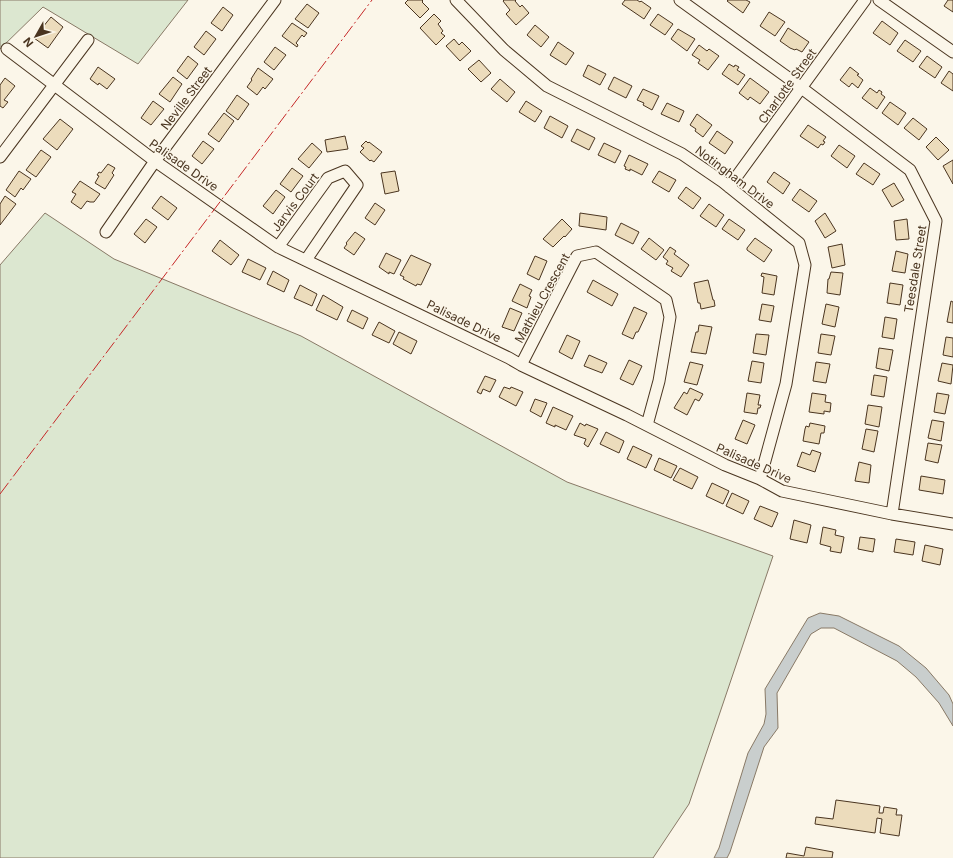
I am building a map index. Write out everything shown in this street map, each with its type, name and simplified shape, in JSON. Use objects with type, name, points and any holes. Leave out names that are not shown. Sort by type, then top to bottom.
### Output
[{"type":"street","name":"Neville Street","points":[[106,232],[155,161],[275,0]]},
{"type":"street","name":"Notingham Drive","points":[[456,0],[504,50],[547,86],[682,154],[729,187],[799,243],[804,265],[786,384],[760,479]]},
{"type":"street","name":"Teesdale Street","points":[[680,0],[787,77],[910,170],[936,221],[892,514]]},
{"type":"street","name":"Charlotte Street","points":[[729,187],[865,0]]},
{"type":"street","points":[[879,0],[953,52]]},
{"type":"street","points":[[0,157],[88,40]]},
{"type":"street","name":"Palisade Drive","points":[[7,49],[155,161],[278,247],[647,425],[725,465],[760,479],[782,491],[892,514],[953,524]]},
{"type":"street","name":"Jarvis Court","points":[[278,247],[328,178],[345,171],[358,185],[306,260]]},
{"type":"street","name":"Mathieu Crescent","points":[[521,365],[577,256],[596,252],[666,300],[670,317],[659,380],[647,425]]},
{"type":"green space","points":[[0,0],[188,0],[138,64],[43,7],[0,49]]},
{"type":"green space","points":[[45,213],[114,259],[301,336],[567,482],[773,556],[689,804],[653,858],[0,858],[0,265]]},
{"type":"shaded area","points":[[820,613],[839,616],[899,646],[926,668],[949,695],[953,704],[953,726],[939,703],[916,677],[897,661],[834,628],[821,628],[811,634],[777,693],[778,728],[764,747],[730,852],[727,858],[714,858],[719,848],[748,753],[764,724],[766,714],[765,689],[808,618]]},
{"type":"building","points":[[408,0],[422,0],[422,2],[429,9],[420,18],[405,3]]},
{"type":"building","points":[[516,0],[515,1],[520,7],[522,5],[529,13],[516,25],[506,14],[510,10],[503,1]]},
{"type":"building","points":[[625,0],[641,1],[651,8],[644,19],[622,4]]},
{"type":"building","points":[[746,0],[750,2],[743,13],[727,1]]},
{"type":"building","points":[[948,0],[953,0],[953,12],[944,6]]},
{"type":"building","points":[[307,4],[319,13],[308,28],[295,19]]},
{"type":"building","points":[[223,7],[233,15],[222,31],[211,23]]},
{"type":"building","points":[[769,12],[785,22],[775,36],[760,26]]},
{"type":"building","points":[[434,14],[441,21],[438,24],[443,31],[441,33],[445,36],[436,45],[420,28]]},
{"type":"building","points":[[658,14],[673,24],[665,35],[650,25]]},
{"type":"building","points":[[51,17],[63,27],[48,48],[34,38]]},
{"type":"building","points":[[882,21],[898,33],[890,45],[873,33]]},
{"type":"building","points":[[292,23],[307,33],[304,37],[302,35],[296,43],[298,45],[297,47],[282,36]]},
{"type":"building","points":[[535,25],[549,37],[541,47],[527,35]]},
{"type":"building","points":[[788,28],[809,42],[802,52],[790,48],[780,41]]},
{"type":"building","points":[[678,29],[695,39],[687,51],[671,39]]},
{"type":"building","points":[[206,31],[216,39],[204,55],[194,47]]},
{"type":"building","points":[[454,39],[459,45],[462,42],[471,51],[460,61],[446,46]]},
{"type":"building","points":[[905,40],[921,51],[913,62],[897,51]]},
{"type":"building","points":[[558,42],[574,53],[566,65],[550,55]]},
{"type":"building","points":[[699,45],[707,51],[709,49],[719,56],[708,70],[698,63],[700,60],[692,55]]},
{"type":"building","points":[[275,47],[286,55],[274,70],[264,62]]},
{"type":"building","points":[[188,56],[198,64],[187,79],[177,71]]},
{"type":"building","points":[[927,56],[942,67],[935,78],[919,67]]},
{"type":"building","points":[[479,60],[491,73],[481,82],[468,69]]},
{"type":"building","points":[[729,64],[734,67],[735,65],[739,67],[737,70],[745,75],[738,85],[722,74]]},
{"type":"building","points":[[588,65],[606,74],[600,85],[583,76]]},
{"type":"building","points":[[98,67],[115,79],[107,89],[90,79]]},
{"type":"building","points":[[850,67],[859,74],[857,75],[863,80],[858,88],[852,83],[849,87],[840,80]]},
{"type":"building","points":[[258,68],[273,79],[265,89],[263,87],[257,95],[247,87]]},
{"type":"building","points":[[949,71],[953,74],[953,91],[941,83]]},
{"type":"building","points":[[173,77],[182,84],[170,102],[159,94]]},
{"type":"building","points":[[614,77],[632,86],[626,98],[608,89]]},
{"type":"building","points":[[5,78],[15,86],[4,100],[8,102],[3,108],[0,106],[0,85]]},
{"type":"building","points":[[750,78],[769,92],[760,104],[750,97],[748,100],[739,93]]},
{"type":"building","points":[[500,79],[515,92],[507,102],[491,89]]},
{"type":"building","points":[[870,88],[877,93],[879,90],[885,97],[877,109],[862,98]]},
{"type":"building","points":[[643,89],[659,96],[652,110],[643,105],[644,103],[637,100]]},
{"type":"building","points":[[237,95],[249,104],[238,120],[226,111]]},
{"type":"building","points":[[153,101],[164,109],[151,125],[141,118]]},
{"type":"building","points":[[526,101],[542,111],[535,122],[519,112]]},
{"type":"building","points":[[890,102],[906,113],[898,125],[882,113]]},
{"type":"building","points":[[667,103],[684,111],[679,122],[661,114]]},
{"type":"building","points":[[224,113],[234,121],[219,142],[208,134]]},
{"type":"building","points":[[697,114],[712,125],[703,137],[690,125]]},
{"type":"building","points":[[550,116],[568,126],[562,138],[544,128]]},
{"type":"building","points":[[913,118],[927,129],[919,140],[904,128]]},
{"type":"building","points":[[60,119],[73,129],[57,150],[43,139]]},
{"type":"building","points":[[808,125],[826,137],[823,141],[825,142],[823,145],[821,144],[818,148],[800,136]]},
{"type":"building","points":[[577,129],[595,138],[589,150],[571,141]]},
{"type":"building","points":[[717,131],[733,142],[725,154],[709,143]]},
{"type":"building","points":[[345,136],[348,149],[327,152],[325,140]]},
{"type":"building","points":[[936,137],[949,150],[938,160],[926,147]]},
{"type":"building","points":[[203,141],[214,149],[202,164],[192,156]]},
{"type":"building","points":[[366,141],[382,152],[374,162],[371,160],[370,161],[360,152],[364,148],[361,146]]},
{"type":"building","points":[[312,143],[322,152],[309,168],[298,159]]},
{"type":"building","points":[[604,143],[621,151],[615,163],[598,155]]},
{"type":"building","points":[[839,145],[855,156],[847,168],[831,156]]},
{"type":"building","points":[[41,150],[51,157],[36,177],[26,170]]},
{"type":"building","points":[[629,155],[648,164],[642,175],[630,169],[630,171],[625,169],[626,167],[624,166]]},
{"type":"building","points":[[953,160],[953,184],[943,166]]},
{"type":"building","points":[[864,163],[880,174],[873,185],[856,174]]},
{"type":"building","points":[[108,164],[115,168],[112,173],[114,175],[105,189],[95,183],[99,176],[97,175],[99,172],[101,173]]},
{"type":"building","points":[[292,168],[303,176],[291,192],[280,184]]},
{"type":"building","points":[[19,171],[31,179],[23,190],[21,188],[15,197],[6,190]]},
{"type":"building","points":[[395,171],[399,191],[385,194],[381,173]]},
{"type":"building","points":[[659,171],[676,180],[669,192],[652,182]]},
{"type":"building","points":[[774,172],[790,183],[783,194],[767,182]]},
{"type":"building","points":[[80,181],[100,194],[94,202],[87,201],[81,209],[71,202],[76,194],[72,192]]},
{"type":"building","points":[[894,183],[904,200],[892,207],[882,190]]},
{"type":"building","points":[[686,187],[701,198],[693,209],[678,198]]},
{"type":"building","points":[[800,189],[817,201],[809,212],[792,200]]},
{"type":"building","points":[[276,190],[285,197],[273,214],[263,206]]},
{"type":"building","points":[[5,196],[16,204],[0,225],[0,204]]},
{"type":"building","points":[[161,196],[177,208],[168,220],[152,208]]},
{"type":"building","points":[[375,203],[385,210],[375,225],[365,218]]},
{"type":"building","points":[[709,204],[724,215],[716,227],[700,216]]},
{"type":"building","points":[[580,213],[607,217],[606,230],[579,226]]},
{"type":"building","points":[[825,213],[836,231],[825,238],[815,221]]},
{"type":"building","points":[[146,219],[157,227],[145,243],[134,234]]},
{"type":"building","points":[[562,219],[572,229],[553,247],[543,239]]},
{"type":"building","points":[[729,219],[745,230],[738,240],[722,229]]},
{"type":"building","points":[[907,219],[909,239],[896,240],[894,221]]},
{"type":"building","points":[[621,223],[639,232],[633,244],[615,235]]},
{"type":"building","points":[[355,232],[365,239],[354,255],[344,248]]},
{"type":"building","points":[[649,238],[664,250],[656,260],[641,249]]},
{"type":"building","points":[[755,238],[772,250],[764,262],[747,250]]},
{"type":"building","points":[[220,240],[239,255],[231,265],[212,251]]},
{"type":"building","points":[[842,244],[845,265],[832,268],[828,247]]},
{"type":"building","points":[[670,247],[676,251],[674,254],[689,265],[681,277],[671,271],[673,268],[666,264],[668,261],[663,257]]},
{"type":"building","points":[[896,251],[908,254],[905,273],[892,271]]},
{"type":"building","points":[[386,253],[401,260],[394,274],[389,272],[389,274],[379,267]]},
{"type":"building","points":[[411,255],[431,264],[421,285],[417,284],[416,286],[403,279],[404,277],[400,275]]},
{"type":"building","points":[[535,256],[547,261],[539,280],[527,274]]},
{"type":"building","points":[[248,259],[266,268],[260,280],[242,272]]},
{"type":"building","points":[[273,271],[289,280],[284,292],[267,284]]},
{"type":"building","points":[[831,272],[843,273],[840,295],[827,293],[828,279]]},
{"type":"building","points":[[762,273],[777,276],[774,295],[762,293],[764,277],[761,276]]},
{"type":"building","points":[[593,280],[618,294],[612,306],[587,292]]},
{"type":"building","points":[[708,280],[715,306],[701,309],[700,303],[698,303],[694,283]]},
{"type":"building","points":[[890,283],[903,285],[900,305],[887,303]]},
{"type":"building","points":[[520,284],[532,290],[529,296],[531,297],[527,308],[512,301]]},
{"type":"building","points":[[300,285],[317,294],[312,306],[294,298]]},
{"type":"building","points":[[323,295],[343,307],[337,320],[316,310]]},
{"type":"building","points":[[951,301],[953,302],[953,323],[947,322]]},
{"type":"building","points":[[762,304],[774,306],[771,322],[759,320]]},
{"type":"building","points":[[826,304],[839,307],[835,327],[822,324]]},
{"type":"building","points":[[634,307],[647,313],[633,339],[622,334]]},
{"type":"building","points":[[510,308],[522,313],[514,331],[502,327]]},
{"type":"building","points":[[352,310],[368,318],[363,329],[347,321]]},
{"type":"building","points":[[885,317],[897,319],[894,339],[882,337]]},
{"type":"building","points":[[379,322],[395,331],[389,343],[372,335]]},
{"type":"building","points":[[699,325],[712,327],[706,354],[691,352]]},
{"type":"building","points":[[399,332],[417,341],[411,354],[393,344]]},
{"type":"building","points":[[756,334],[769,335],[766,355],[753,353]]},
{"type":"building","points":[[821,334],[835,336],[831,355],[818,353]]},
{"type":"building","points":[[567,335],[580,341],[572,359],[559,352]]},
{"type":"building","points":[[946,337],[953,338],[953,357],[943,355]]},
{"type":"building","points":[[879,348],[893,350],[889,371],[876,368]]},
{"type":"building","points":[[589,355],[607,363],[602,373],[584,366]]},
{"type":"building","points":[[629,360],[642,366],[633,385],[620,379]]},
{"type":"building","points":[[752,361],[764,363],[761,383],[748,381]]},
{"type":"building","points":[[690,362],[703,365],[697,385],[684,382]]},
{"type":"building","points":[[816,362],[830,364],[826,383],[813,381]]},
{"type":"building","points":[[942,363],[953,365],[951,384],[938,381]]},
{"type":"building","points":[[874,375],[887,377],[884,397],[871,395]]},
{"type":"building","points":[[485,376],[496,380],[490,392],[483,389],[481,394],[477,392]]},
{"type":"building","points":[[504,387],[510,389],[511,387],[523,392],[516,406],[499,397]]},
{"type":"building","points":[[690,388],[703,394],[699,401],[695,399],[687,415],[674,408],[684,392],[687,394]]},
{"type":"building","points":[[747,393],[760,395],[758,405],[761,405],[760,408],[758,408],[757,414],[744,412]]},
{"type":"building","points":[[812,393],[826,395],[825,402],[831,403],[830,412],[824,411],[824,414],[809,412]]},
{"type":"building","points":[[937,393],[949,395],[945,414],[934,412]]},
{"type":"building","points":[[535,399],[547,403],[541,417],[530,411]]},
{"type":"building","points":[[868,405],[882,407],[879,427],[865,424]]},
{"type":"building","points":[[553,407],[573,416],[566,430],[546,423]]},
{"type":"building","points":[[743,420],[755,425],[747,444],[735,439]]},
{"type":"building","points":[[932,420],[944,422],[941,441],[928,438]]},
{"type":"building","points":[[580,423],[585,426],[586,424],[598,429],[588,447],[584,444],[586,439],[574,435]]},
{"type":"building","points":[[810,423],[825,426],[824,433],[821,433],[819,444],[803,441],[806,426],[809,427]]},
{"type":"building","points":[[866,429],[878,431],[874,452],[862,449]]},
{"type":"building","points":[[606,432],[624,441],[619,453],[600,444]]},
{"type":"building","points":[[928,443],[942,445],[938,463],[925,460]]},
{"type":"building","points":[[633,446],[652,455],[646,468],[627,459]]},
{"type":"building","points":[[812,450],[821,453],[815,472],[797,466],[802,452],[810,455]]},
{"type":"building","points":[[659,458],[677,466],[671,478],[654,470]]},
{"type":"building","points":[[859,462],[871,465],[869,483],[855,481]]},
{"type":"building","points":[[680,468],[698,477],[692,489],[673,480]]},
{"type":"building","points":[[921,476],[945,480],[943,494],[919,490]]},
{"type":"building","points":[[712,483],[729,491],[723,504],[706,496]]},
{"type":"building","points":[[732,493],[749,501],[743,514],[726,506]]},
{"type":"building","points":[[760,506],[778,513],[772,527],[754,519]]},
{"type":"building","points":[[794,520],[811,525],[807,543],[790,539]]},
{"type":"building","points":[[823,527],[836,530],[835,535],[844,537],[841,553],[830,551],[831,547],[820,544]]},
{"type":"building","points":[[860,537],[875,539],[873,552],[858,549]]},
{"type":"building","points":[[896,539],[915,542],[913,555],[894,552]]},
{"type":"building","points":[[925,545],[943,549],[940,565],[922,561]]},
{"type":"building","points":[[836,800],[880,806],[879,813],[883,813],[884,807],[897,809],[896,815],[902,815],[899,836],[880,833],[882,819],[877,818],[875,833],[815,824],[816,817],[833,819]]},
{"type":"building","points":[[806,847],[833,852],[832,858],[786,858],[787,853],[804,856]]},
{"type":"power","points":[[0,494],[372,0]]}]
